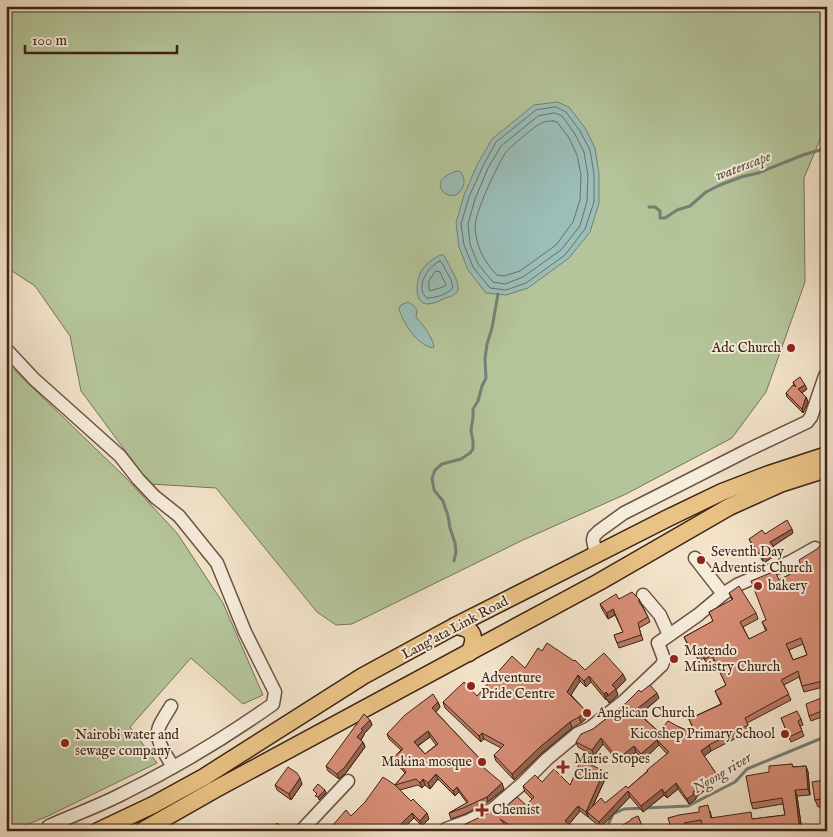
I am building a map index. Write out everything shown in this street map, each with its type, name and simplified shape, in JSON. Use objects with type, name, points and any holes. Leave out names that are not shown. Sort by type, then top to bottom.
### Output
[{"type":"main road","name":"Lang'ata Link Road","points":[[98,831],[153,805],[204,777],[363,676],[522,592],[722,492],[769,474],[826,462]]},
{"type":"main road","name":"Lang'ata Link Road","points":[[142,831],[214,790],[532,619],[729,507],[826,462]]},
{"type":"main road","points":[[522,592],[516,602],[517,612],[524,619],[532,619]]},
{"type":"main road","points":[[456,626],[466,628],[473,637],[469,653]]},
{"type":"street","points":[[6,349],[34,379],[120,456],[138,480],[155,497],[179,516],[218,563],[245,632],[275,692],[273,704],[234,732],[174,767],[120,795],[49,826],[50,831]]},
{"type":"street","points":[[596,555],[594,536],[624,514],[807,422],[811,417],[825,376],[827,375]]},
{"type":"street","points":[[444,831],[493,809],[577,734],[590,728],[623,702],[662,665],[664,659],[658,643],[737,585],[790,562],[815,548]]},
{"type":"street","points":[[694,558],[723,594]]},
{"type":"street","points":[[643,595],[660,615],[669,635]]},
{"type":"street","points":[[171,706],[157,734],[174,767]]},
{"type":"street","points":[[301,831],[348,780]]},
{"type":"green space","points":[[6,6],[827,6],[827,123],[804,178],[805,282],[766,392],[732,438],[626,494],[523,540],[352,624],[336,625],[317,612],[216,488],[150,484],[81,391],[70,336],[35,286],[6,267]]},
{"type":"green space","points":[[6,362],[126,478],[177,533],[223,603],[263,695],[243,704],[191,658],[130,727],[157,763],[48,816],[11,831],[6,831]]},
{"type":"water","points":[[557,102],[569,107],[585,128],[595,148],[599,174],[599,203],[590,232],[569,258],[528,288],[506,295],[486,293],[468,270],[459,247],[456,223],[464,195],[478,163],[492,139],[534,105]]},
{"type":"water","points":[[457,171],[462,174],[464,185],[459,193],[449,195],[442,190],[441,180]]},
{"type":"water","points":[[440,255],[445,257],[457,282],[458,290],[451,296],[427,304],[419,299],[417,289],[419,278],[426,265]]},
{"type":"water","points":[[408,302],[417,310],[416,317],[429,334],[433,342],[433,348],[416,338],[404,321],[399,309],[401,305]]},
{"type":"building","points":[[800,377],[805,385],[798,389],[806,397],[802,409],[786,393],[793,385],[796,387],[793,382]]},
{"type":"building","points":[[787,520],[792,529],[770,542],[775,549],[762,558],[749,539],[762,530],[765,534]]},
{"type":"building","points":[[822,543],[827,552],[827,680],[802,686],[798,671],[781,680],[789,694],[745,718],[748,725],[701,751],[717,775],[693,792],[694,794],[687,799],[676,783],[665,793],[662,789],[641,806],[628,791],[599,822],[587,812],[601,798],[605,803],[626,786],[628,788],[669,752],[657,740],[641,754],[634,746],[618,759],[601,738],[592,750],[576,742],[581,734],[593,729],[626,703],[639,690],[641,692],[650,685],[657,693],[637,709],[644,715],[642,717],[659,732],[668,721],[696,734],[689,719],[722,704],[715,691],[726,685],[712,655],[705,659],[702,653],[697,655],[692,647],[690,648],[684,637],[713,621],[709,612],[733,599],[729,593],[739,586],[756,613],[740,622],[749,639],[767,630],[762,622],[766,620],[751,581],[775,571],[779,580],[802,568],[799,560],[817,549]],"holes":[[[801,638],[807,655],[793,660],[786,644]]]},
{"type":"building","points":[[632,592],[639,599],[648,617],[638,623],[641,635],[617,643],[614,635],[623,632],[613,609],[607,613],[600,604],[616,594],[619,599]]},
{"type":"building","points":[[547,643],[575,660],[585,670],[604,653],[623,674],[612,685],[616,689],[606,697],[608,694],[606,692],[604,694],[589,676],[584,681],[578,675],[567,692],[586,711],[540,747],[512,774],[494,755],[504,745],[482,733],[479,736],[443,702],[464,682],[477,696],[512,656],[525,668],[538,648],[542,651]]},
{"type":"building","points":[[433,694],[438,702],[432,708],[480,759],[477,762],[502,783],[487,797],[449,813],[468,802],[457,787],[453,791],[436,774],[428,783],[423,779],[420,783],[416,779],[395,785],[406,772],[394,757],[403,749],[387,734],[405,715]],"holes":[[[428,731],[438,744],[425,754],[414,742]]]},
{"type":"building","points":[[824,697],[827,709],[809,716],[806,704]]},
{"type":"building","points":[[797,711],[801,719],[798,721],[802,731],[789,737],[781,718]]},
{"type":"building","points":[[364,714],[370,720],[361,729],[363,730],[357,737],[363,742],[344,768],[337,774],[326,766]]},
{"type":"building","points":[[581,760],[604,771],[586,812],[578,806],[565,821],[578,831],[519,831],[500,819],[510,831],[454,831],[495,810],[498,814],[517,797],[526,805],[534,797],[523,786],[535,775],[542,782],[554,769],[570,785]]},
{"type":"building","points":[[792,764],[793,767],[806,766],[808,789],[795,790],[800,831],[703,831],[701,820],[684,823],[687,831],[672,831],[668,818],[699,812],[699,807],[708,805],[711,818],[751,812],[752,819],[785,815],[782,798],[751,803],[746,776],[769,772],[769,766]]},
{"type":"building","points":[[288,767],[297,773],[300,778],[289,794],[275,785]]},
{"type":"building","points":[[827,769],[827,803],[821,803],[821,799],[815,800],[812,782],[825,780],[822,770]]},
{"type":"building","points":[[383,777],[395,785],[411,801],[413,799],[427,813],[420,821],[412,813],[401,824],[408,831],[339,831],[333,825],[346,810],[351,816],[365,802]]},
{"type":"building","points":[[318,784],[325,790],[318,797],[315,796],[317,794],[313,790]]},
{"type":"building","points":[[638,816],[642,826],[634,829],[635,831],[623,831],[621,826]]},
{"type":"building","points":[[277,823],[282,827],[282,831],[271,831]]},
{"type":"building","points":[[309,827],[313,831],[305,831]]},
{"type":"waterway","name":"waterscape","points":[[649,207],[655,207],[660,211],[660,218],[665,218],[677,210],[690,206],[706,192],[720,185],[827,148]]},
{"type":"waterway","points":[[454,561],[455,543],[448,516],[443,501],[434,490],[432,478],[435,470],[442,464],[461,459],[473,449],[471,430],[473,409],[478,401],[486,378],[485,359],[487,344],[498,294]]},
{"type":"waterway","name":"Ngong river","points":[[605,831],[613,814],[624,809],[688,806],[735,782],[747,769],[827,736]]},
{"type":"place","name":"Adc Church","points":[[791,348]]},
{"type":"place","name":"Seventh Day Adventist Church","points":[[701,560]]},
{"type":"place","name":"bakery","points":[[758,586]]},
{"type":"place","name":"Matendo Ministry Church","points":[[674,659]]},
{"type":"place","name":"Adventure Pride Centre","points":[[471,686]]},
{"type":"place","name":"Anglican Church","points":[[587,713]]},
{"type":"place","name":"Kicoshep Primary School","points":[[785,734]]},
{"type":"place","name":"Nairobi water and sewage company","points":[[65,743]]},
{"type":"place","name":"Makina mosque","points":[[482,762]]},
{"type":"place","name":"Marie Stopes Clinic","points":[[563,767]]},
{"type":"place","name":"Chemist","points":[[482,810]]}]
